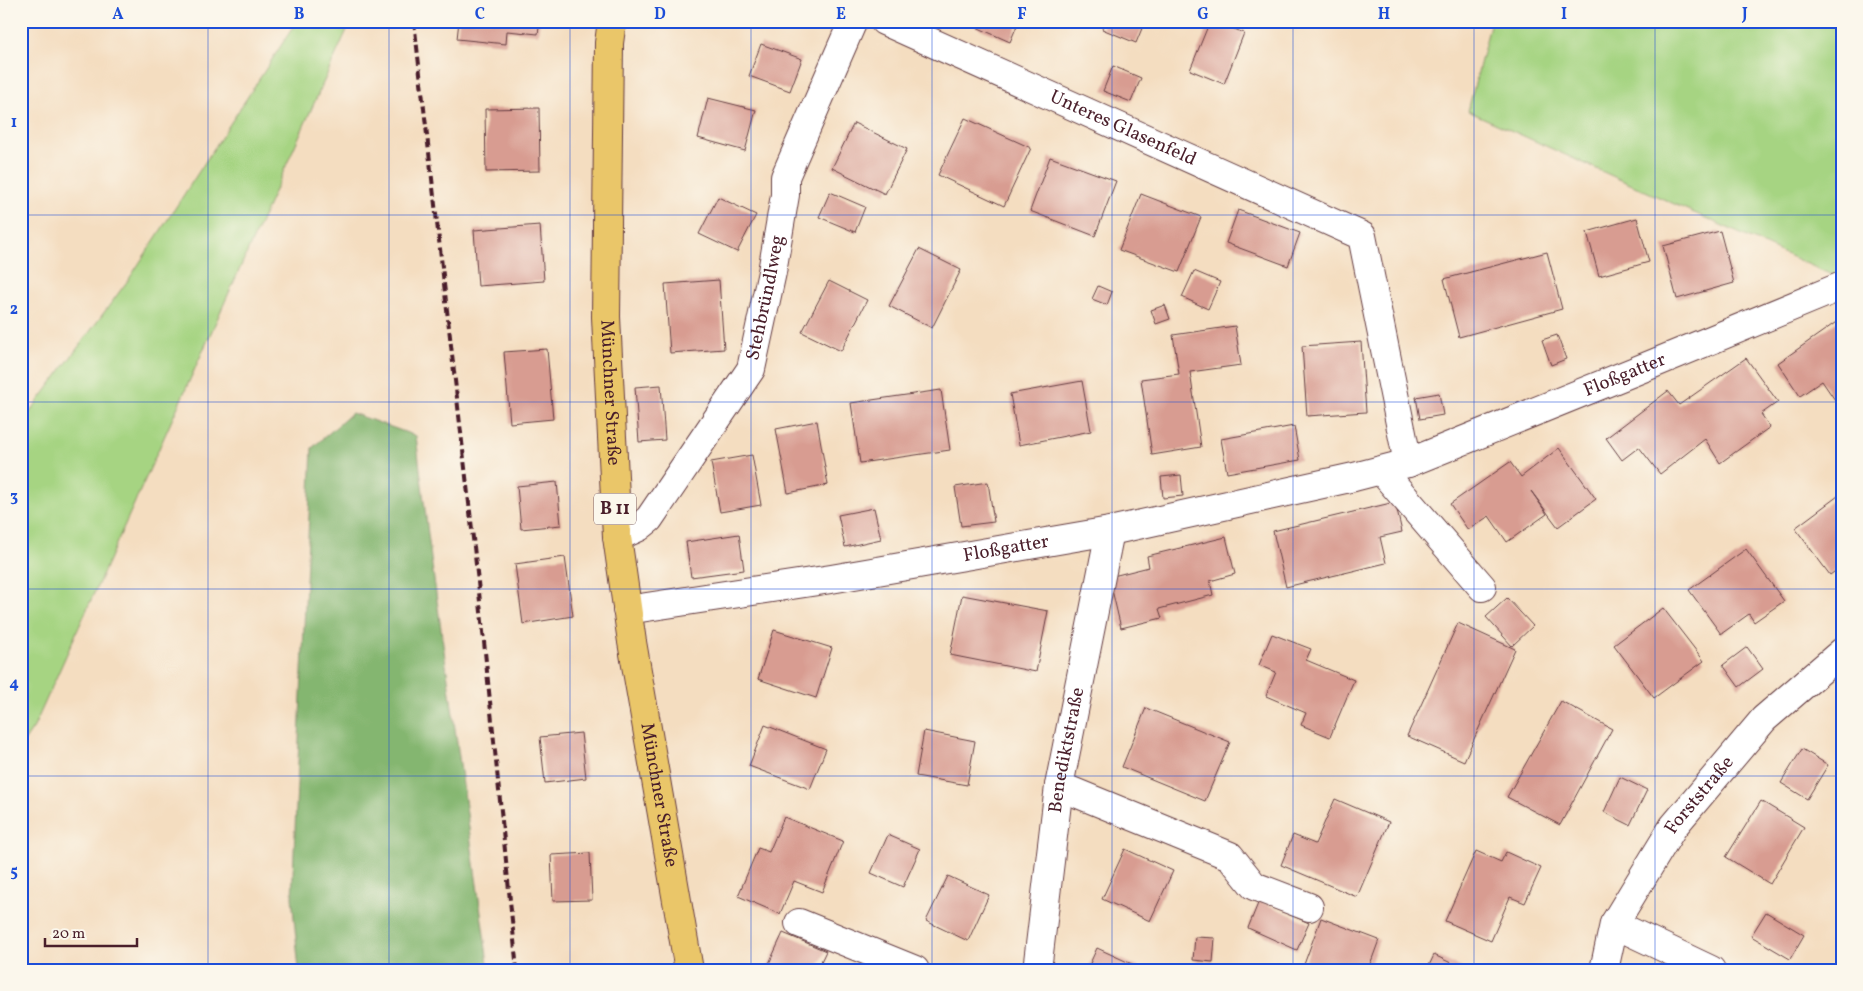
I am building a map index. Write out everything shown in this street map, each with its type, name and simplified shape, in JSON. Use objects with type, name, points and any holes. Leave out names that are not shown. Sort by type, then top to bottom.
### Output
[{"type":"main road","name":"Münchner Straße","points":[[612,21],[609,43],[606,318],[617,537],[627,610],[689,970]]},
{"type":"street","name":"Stehbründlweg","points":[[617,537],[650,519],[751,369],[772,272],[785,195],[785,177],[853,21]]},
{"type":"street","name":"Unteres Glasenfeld","points":[[884,21],[1362,236],[1408,462]]},
{"type":"street","name":"Floßgatter","points":[[627,610],[831,579],[1110,531],[1381,470],[1408,462],[1842,286]]},
{"type":"street","points":[[1381,470],[1482,587]]},
{"type":"street","name":"Benediktstraße","points":[[1037,970],[1059,786],[1110,531]]},
{"type":"street","name":"Forststraße","points":[[1604,970],[1614,924],[1674,826],[1764,719],[1842,652]]},
{"type":"street","points":[[1059,786],[1230,856],[1254,886],[1309,907]]},
{"type":"street","points":[[799,924],[915,970]]},
{"type":"street","points":[[1614,924],[1711,970]]},
{"type":"green space","points":[[297,21],[351,21],[34,727],[21,746],[21,424],[129,279]]},
{"type":"green space","points":[[1491,21],[1842,21],[1842,274],[1834,276],[1468,111]]},
{"type":"green space","points":[[352,413],[416,436],[431,558],[489,970],[299,970],[292,897],[312,448]]},
{"type":"building","points":[[459,21],[540,21],[538,34],[507,31],[506,44],[457,39]]},
{"type":"building","points":[[963,21],[1019,21],[1010,42]]},
{"type":"building","points":[[1105,21],[1145,21],[1136,43],[1102,29]]},
{"type":"building","points":[[1210,21],[1215,21],[1244,33],[1224,84],[1190,70]]},
{"type":"building","points":[[761,44],[802,59],[790,91],[749,76]]},
{"type":"building","points":[[1113,66],[1141,78],[1131,102],[1103,91]]},
{"type":"building","points":[[708,98],[756,110],[745,151],[698,138]]},
{"type":"building","points":[[539,108],[540,171],[486,172],[485,109]]},
{"type":"building","points":[[965,118],[1031,148],[1004,206],[938,175]]},
{"type":"building","points":[[854,123],[907,149],[885,194],[832,168]]},
{"type":"building","points":[[1050,157],[1116,181],[1095,236],[1030,211]]},
{"type":"building","points":[[830,192],[865,207],[855,232],[819,217]]},
{"type":"building","points":[[1141,194],[1201,217],[1179,272],[1119,250]]},
{"type":"building","points":[[718,197],[756,215],[737,252],[699,234]]},
{"type":"building","points":[[1238,210],[1300,233],[1288,266],[1226,243]]},
{"type":"building","points":[[1637,218],[1649,262],[1599,276],[1587,232]]},
{"type":"building","points":[[540,225],[544,281],[478,286],[474,230]]},
{"type":"building","points":[[1720,231],[1734,283],[1677,299],[1663,246]]},
{"type":"building","points":[[919,249],[961,270],[932,328],[889,306]]},
{"type":"building","points":[[1547,252],[1562,309],[1459,337],[1444,279]]},
{"type":"building","points":[[1194,271],[1220,282],[1208,309],[1182,297]]},
{"type":"building","points":[[719,280],[724,349],[670,353],[665,284]]},
{"type":"building","points":[[829,281],[867,300],[841,351],[802,332]]},
{"type":"building","points":[[1098,286],[1112,292],[1107,305],[1092,299]]},
{"type":"building","points":[[1165,305],[1170,319],[1156,324],[1151,310]]},
{"type":"building","points":[[1842,318],[1842,395],[1835,400],[1822,381],[1800,396],[1778,363]]},
{"type":"building","points":[[1235,326],[1241,365],[1190,372],[1201,447],[1152,455],[1141,379],[1179,374],[1173,335]]},
{"type":"building","points":[[1557,335],[1566,359],[1551,365],[1542,340]]},
{"type":"building","points":[[1361,342],[1366,412],[1307,416],[1302,346]]},
{"type":"building","points":[[547,349],[553,419],[510,423],[504,352]]},
{"type":"building","points":[[1746,358],[1778,402],[1761,414],[1770,427],[1720,463],[1705,439],[1660,474],[1639,447],[1622,460],[1606,438],[1668,391],[1679,405]]},
{"type":"building","points":[[1082,381],[1091,431],[1019,445],[1010,394]]},
{"type":"building","points":[[661,385],[665,440],[639,442],[635,387]]},
{"type":"building","points":[[941,390],[950,450],[860,463],[851,403]]},
{"type":"building","points":[[1439,393],[1443,415],[1420,419],[1416,397]]},
{"type":"building","points":[[817,421],[828,485],[788,493],[776,429]]},
{"type":"building","points":[[1294,426],[1300,460],[1227,473],[1221,439]]},
{"type":"building","points":[[1559,448],[1596,499],[1558,527],[1531,491],[1547,514],[1507,542],[1489,516],[1468,530],[1450,504],[1510,462],[1521,477]]},
{"type":"building","points":[[752,455],[761,505],[720,512],[711,462]]},
{"type":"building","points":[[1181,475],[1183,496],[1163,498],[1161,477]]},
{"type":"building","points":[[557,482],[561,525],[521,529],[517,486]]},
{"type":"building","points":[[988,482],[994,522],[961,526],[955,487]]},
{"type":"building","points":[[1842,493],[1842,566],[1830,575],[1795,528]]},
{"type":"building","points":[[1395,502],[1402,532],[1380,537],[1386,563],[1286,587],[1273,531]]},
{"type":"building","points":[[874,508],[881,539],[845,547],[838,515]]},
{"type":"building","points":[[739,534],[744,570],[691,577],[686,542]]},
{"type":"building","points":[[1226,537],[1235,574],[1210,581],[1213,595],[1159,609],[1162,618],[1121,628],[1109,577],[1149,567],[1147,556]]},
{"type":"building","points":[[1746,549],[1784,601],[1754,622],[1749,614],[1721,634],[1689,590]]},
{"type":"building","points":[[565,557],[573,616],[523,624],[515,564]]},
{"type":"building","points":[[962,595],[1048,611],[1036,672],[950,655]]},
{"type":"building","points":[[1507,598],[1533,626],[1512,646],[1486,617]]},
{"type":"building","points":[[1663,608],[1704,661],[1654,698],[1614,645]]},
{"type":"building","points":[[1458,623],[1515,649],[1464,761],[1407,736]]},
{"type":"building","points":[[774,630],[832,648],[816,698],[758,679]]},
{"type":"building","points":[[1272,634],[1311,649],[1306,660],[1354,680],[1330,737],[1301,725],[1306,713],[1266,696],[1276,672],[1259,665]]},
{"type":"building","points":[[1747,647],[1763,669],[1739,687],[1723,665]]},
{"type":"building","points":[[1561,701],[1612,729],[1560,825],[1507,797]]},
{"type":"building","points":[[1146,708],[1230,742],[1205,801],[1122,767]]},
{"type":"building","points":[[765,725],[826,749],[810,789],[749,766]]},
{"type":"building","points":[[924,731],[975,741],[967,785],[916,776]]},
{"type":"building","points":[[581,733],[586,778],[545,783],[540,737]]},
{"type":"building","points":[[1802,749],[1828,765],[1807,799],[1781,783]]},
{"type":"building","points":[[1620,777],[1647,790],[1630,825],[1604,812]]},
{"type":"building","points":[[1335,799],[1389,822],[1357,897],[1281,865],[1293,835],[1315,844]]},
{"type":"building","points":[[1761,801],[1804,827],[1770,884],[1726,857]]},
{"type":"building","points":[[784,817],[843,841],[822,892],[794,881],[780,914],[738,896],[758,848],[769,852]]},
{"type":"building","points":[[888,835],[920,849],[903,887],[871,873]]},
{"type":"building","points":[[1125,849],[1173,871],[1150,921],[1102,899]]},
{"type":"building","points":[[1476,851],[1501,862],[1506,852],[1541,868],[1525,903],[1510,897],[1491,941],[1445,921]]},
{"type":"building","points":[[590,853],[592,900],[553,901],[551,855]]},
{"type":"building","points":[[948,876],[989,895],[968,941],[926,921]]},
{"type":"building","points":[[1259,901],[1309,923],[1297,950],[1248,928]]},
{"type":"building","points":[[1766,912],[1804,935],[1790,959],[1751,936]]},
{"type":"building","points":[[1321,918],[1379,940],[1368,970],[1302,970]]},
{"type":"building","points":[[783,933],[826,951],[817,970],[766,970]]},
{"type":"building","points":[[1195,937],[1215,938],[1213,962],[1193,960]]},
{"type":"building","points":[[1097,948],[1145,970],[1087,970]]},
{"type":"building","points":[[1434,955],[1466,970],[1427,970]]},
{"type":"building","points":[[1838,958],[1842,959],[1842,970],[1834,970]]},
{"type":"railway","points":[[414,21],[478,582],[517,970]]}]
